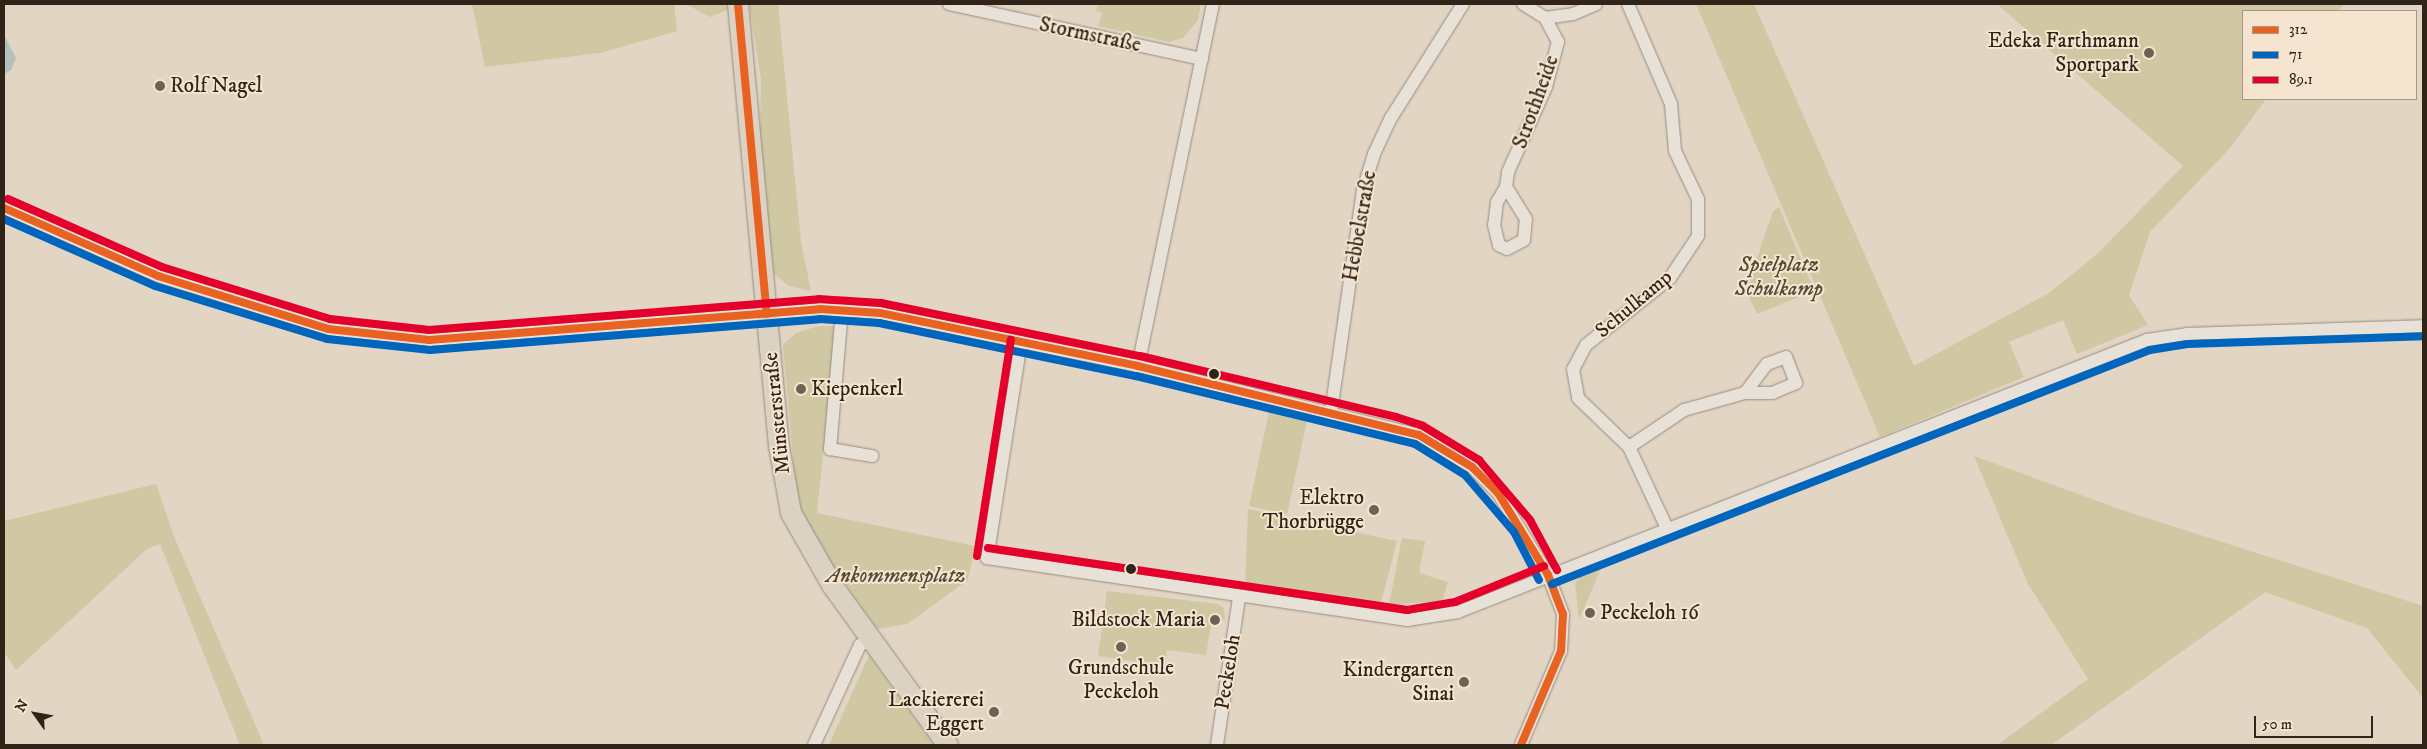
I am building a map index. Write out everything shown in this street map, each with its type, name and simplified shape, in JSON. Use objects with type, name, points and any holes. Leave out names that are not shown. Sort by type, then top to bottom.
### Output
[{"type":"main road","name":"Münsterstraße","points":[[738,4],[779,446],[791,513],[808,550],[948,745]]},
{"type":"street","name":"Stormstraße","points":[[949,4],[1202,59]]},
{"type":"street","points":[[1138,366],[1213,4]]},
{"type":"street","name":"Hebbelstraße","points":[[1330,412],[1363,190],[1374,154],[1391,118],[1463,4]]},
{"type":"street","points":[[1523,4],[1545,18],[1573,14],[1596,4]]},
{"type":"street","name":"Schulkamp","points":[[1628,4],[1671,104],[1675,151],[1698,199],[1698,236],[1670,278],[1586,345],[1573,369],[1578,398],[1629,446],[1667,528]]},
{"type":"street","name":"Strothheide","points":[[1506,187],[1508,172],[1546,87],[1558,42],[1545,18]]},
{"type":"street","points":[[4,208],[167,279],[290,319],[368,335],[429,340],[842,310],[904,316],[1138,366],[1419,435],[1472,467],[1522,526],[1548,575],[1563,614],[1561,651],[1521,745]]},
{"type":"street","points":[[842,310],[830,449],[872,456]]},
{"type":"street","points":[[1020,342],[987,558],[1239,598],[1407,620],[1458,612],[2147,340],[2187,334],[2423,326]]},
{"type":"street","points":[[1629,446],[1684,410],[1746,393]]},
{"type":"street","name":"Peckeloh","points":[[1217,745],[1239,598]]},
{"type":"street","points":[[814,745],[860,645],[871,639]]},
{"type":"green space","points":[[472,4],[674,4],[677,31],[600,53],[485,67]]},
{"type":"green space","points":[[686,4],[727,4],[727,10],[710,17]]},
{"type":"green space","points":[[749,4],[778,4],[801,242],[811,291],[789,286],[773,273],[760,138],[761,80]]},
{"type":"green space","points":[[1098,4],[1201,4],[1198,20],[1183,38],[1169,42],[1098,26],[1102,13],[1096,11]]},
{"type":"green space","points":[[1696,4],[1754,4],[1914,366],[2049,293],[2097,254],[2183,166],[1997,4],[2345,4],[2339,10],[2242,10],[2242,100],[2265,100],[2230,148],[2150,232],[2129,295],[2148,325],[2077,354],[2063,320],[2009,342],[2024,377],[1880,437]]},
{"type":"green space","name":"Spielplatz Schulkamp","points":[[1779,207],[1814,291],[1757,314],[1746,291],[1773,211]]},
{"type":"green space","name":"Ankommensplatz","points":[[818,326],[836,326],[817,513],[975,546],[968,580],[907,624],[877,629],[808,532],[797,502],[783,345],[796,333]]},
{"type":"green space","points":[[1269,412],[1307,420],[1287,514],[1249,506]]},
{"type":"green space","points":[[1974,456],[2125,511],[2423,606],[2423,698],[2367,628],[2265,592],[2051,745],[1997,745],[2088,679],[2028,584]]},
{"type":"green space","points":[[156,484],[175,539],[264,745],[240,745],[160,544],[147,549],[16,670],[4,652],[4,521]]},
{"type":"green space","points":[[1248,509],[1397,541],[1379,610],[1245,587]]},
{"type":"green space","points":[[1402,538],[1425,541],[1419,573],[1448,582],[1442,601],[1389,605]]},
{"type":"green space","points":[[1602,566],[1579,620],[1575,583],[1585,572]]},
{"type":"green space","points":[[1107,591],[1218,604],[1224,608],[1225,620],[1212,619],[1206,655],[1167,650],[1165,666],[1098,656]]},
{"type":"green space","points":[[869,655],[934,745],[829,745]]},
{"type":"shaded area","points":[[4,35],[16,58],[11,70],[4,74]]},
{"type":"transit line","name":"312","points":[[738,4],[767,314]]},
{"type":"transit line","name":"89.1","points":[[8,199],[162,267],[330,319],[429,330],[819,299],[881,303],[1140,356],[1396,417],[1423,426],[1479,460],[1530,520],[1557,570]]},
{"type":"transit line","name":"312","points":[[4,208],[158,276],[328,329],[429,340],[820,309],[880,313],[1138,366],[1419,435],[1472,467],[1498,493],[1548,575],[1563,614],[1561,651],[1521,745]]},
{"type":"transit line","name":"71","points":[[4,219],[155,286],[327,339],[430,350],[820,319],[879,323],[1136,376],[1415,444],[1465,475],[1514,532],[1539,580]]},
{"type":"transit line","name":"71","points":[[1552,584],[2150,350],[2188,344],[2423,336]]},
{"type":"transit line","name":"89.1","points":[[977,556],[1011,340]]},
{"type":"transit line","name":"89.1","points":[[988,548],[1407,610],[1455,602],[1544,566]]},
{"type":"place","name":"Edeka Farthmann Sportpark","points":[[2149,53]]},
{"type":"place","name":"Rolf Nagel","points":[[160,86]]},
{"type":"place","name":"Kiepenkerl","points":[[801,389]]},
{"type":"place","name":"Elektro Thorbrügge","points":[[1374,510]]},
{"type":"place","name":"Peckeloh 16","points":[[1590,613]]},
{"type":"place","name":"Bildstock Maria","points":[[1215,620]]},
{"type":"place","name":"Grundschule Peckeloh","points":[[1121,647]]},
{"type":"place","name":"Kindergarten Sinai","points":[[1464,682]]},
{"type":"place","name":"Lackiererei Eggert","points":[[994,712]]}]
